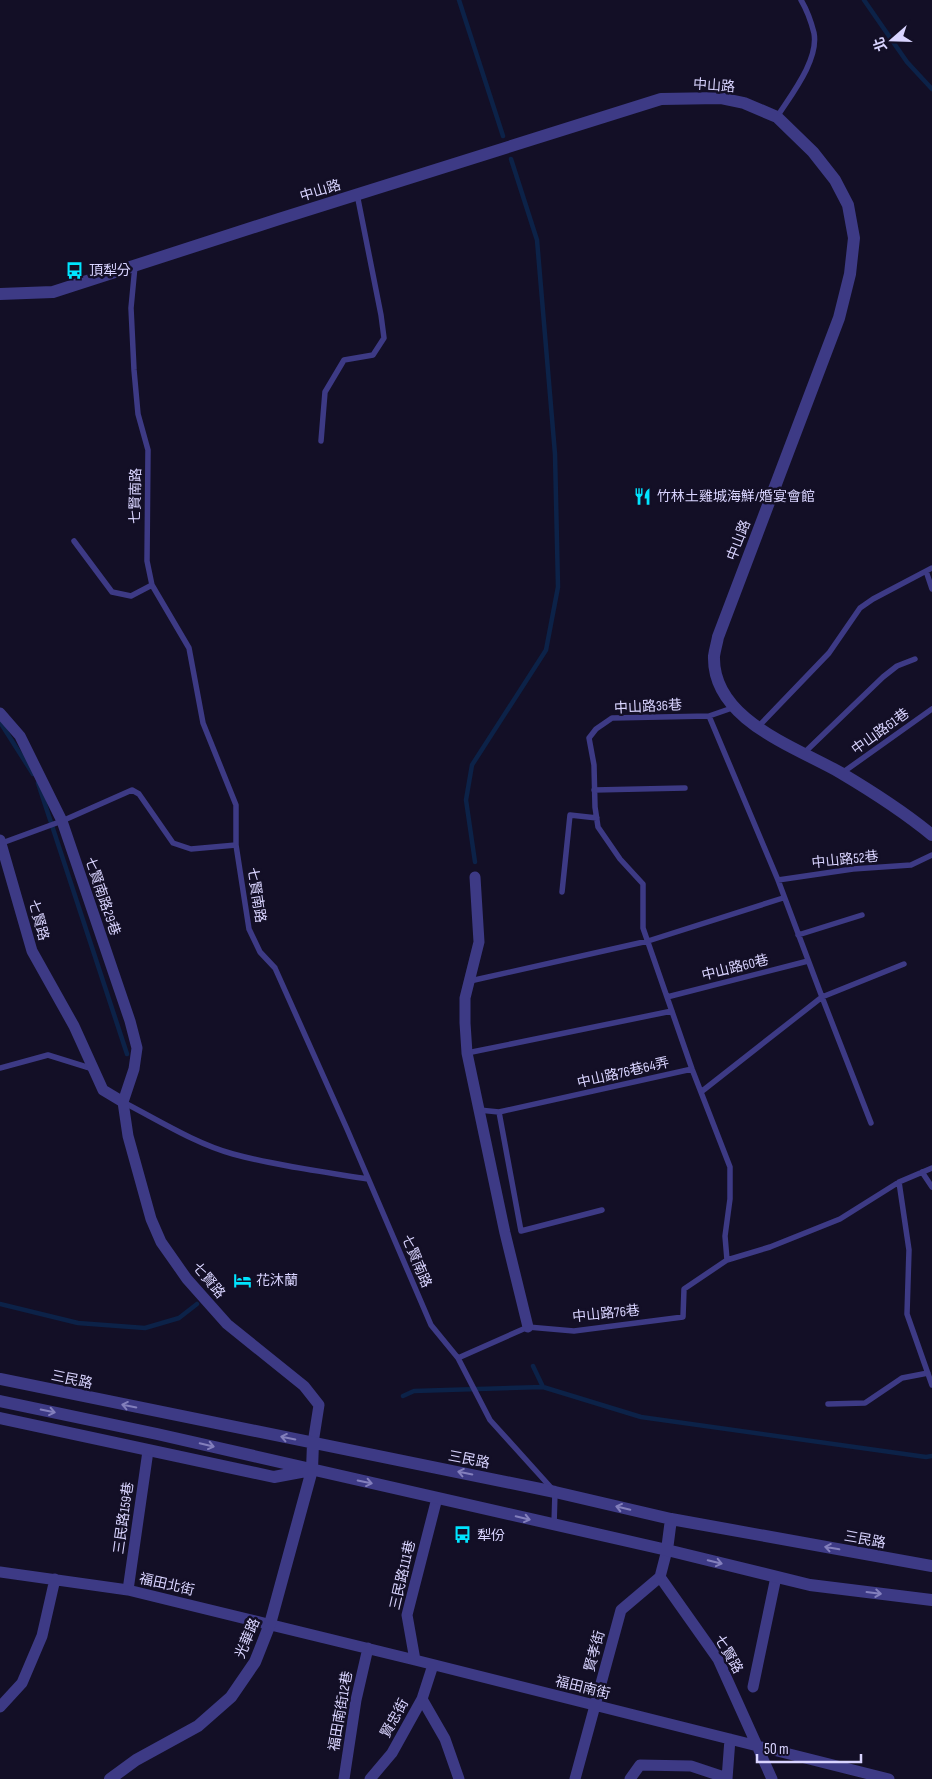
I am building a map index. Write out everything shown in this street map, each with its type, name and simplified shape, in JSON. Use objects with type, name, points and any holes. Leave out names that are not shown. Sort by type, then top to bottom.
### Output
[{"type":"street","name":"中山路","points":[[0,294],[53,292],[356,194],[661,99],[720,98],[744,103],[777,117],[814,152],[835,180],[848,205],[854,238],[850,274],[839,318],[718,637],[714,655],[715,670],[720,686],[735,707],[756,728],[842,774],[910,818],[932,835]]},
{"type":"street","name":"七賢南路29巷","points":[[0,713],[20,736],[62,821],[130,1021],[137,1048],[134,1069],[123,1102]]},
{"type":"street","name":"七賢路","points":[[1,842],[32,951],[74,1026],[102,1090],[123,1102],[128,1136],[151,1219],[161,1242],[187,1278],[227,1324],[304,1386],[314,1398],[319,1405],[313,1443]]},
{"type":"street","points":[[476,877],[479,942],[465,998],[468,1052],[505,1233],[528,1327]]},
{"type":"street","name":"三民路","points":[[0,1379],[555,1492],[671,1519],[932,1566]]},
{"type":"street","points":[[0,1401],[157,1434],[668,1550],[810,1585],[932,1600]]},
{"type":"street","points":[[0,1418],[274,1477],[312,1470]]},
{"type":"street","name":"光華路","points":[[110,1779],[136,1760],[198,1726],[231,1697],[255,1662],[270,1624],[312,1470],[313,1443]]},
{"type":"street","name":"三民路159巷","points":[[128,1590],[148,1451]]},
{"type":"street","name":"三民路111巷","points":[[415,1660],[407,1616],[437,1498]]},
{"type":"street","points":[[660,1578],[668,1550],[671,1519]]},
{"type":"street","name":"福田北街","points":[[0,1572],[128,1590],[270,1624]]},
{"type":"street","points":[[753,1687],[776,1577]]},
{"type":"street","name":"七賢路","points":[[660,1578],[718,1659],[772,1779]]},
{"type":"street","name":"賢孝街","points":[[575,1779],[621,1610],[660,1578]]},
{"type":"street","points":[[0,1707],[22,1683],[42,1636],[55,1579]]},
{"type":"street","name":"福田南街","points":[[270,1624],[889,1779]]},
{"type":"street","name":"福田南街12巷","points":[[344,1779],[356,1700],[368,1648]]},
{"type":"street","name":"賢忠街","points":[[370,1779],[392,1752],[422,1699],[433,1665]]},
{"type":"street","points":[[422,1699],[445,1739],[459,1779]]},
{"type":"street","points":[[630,1779],[640,1765],[691,1766],[727,1779],[730,1739]]},
{"type":"lane","points":[[777,117],[799,83],[812,58],[814,35],[802,0]]},
{"type":"lane","points":[[321,441],[325,392],[344,360],[373,355],[384,338],[356,194]]},
{"type":"lane","name":"七賢南路","points":[[135,266],[131,308],[138,414],[148,450],[147,561],[152,585],[190,648],[203,723],[236,805],[236,845],[249,929],[260,952],[275,968],[430,1325],[458,1358],[490,1420],[555,1492]]},
{"type":"lane","points":[[74,541],[112,592],[131,596],[152,585]]},
{"type":"lane","points":[[756,728],[828,653],[860,608],[929,570],[932,590]]},
{"type":"lane","points":[[804,753],[883,677],[897,666],[915,659]]},
{"type":"lane","name":"中山路36巷","points":[[643,884],[620,859],[598,827],[594,790],[594,765],[589,738],[596,729],[612,718],[709,716],[735,707]]},
{"type":"lane","name":"中山路61巷","points":[[842,774],[932,709]]},
{"type":"lane","points":[[709,716],[778,880],[783,898],[871,1123]]},
{"type":"lane","points":[[594,790],[685,788]]},
{"type":"lane","points":[[1,842],[62,821],[132,790],[139,794],[173,843],[191,849],[236,845]]},
{"type":"lane","points":[[562,892],[570,815],[597,818]]},
{"type":"lane","name":"中山路52巷","points":[[778,880],[853,869],[911,866],[932,856]]},
{"type":"lane","name":"中山路76巷64弄","points":[[479,1110],[499,1112],[692,1069],[643,928],[643,884]]},
{"type":"lane","points":[[470,981],[648,941],[783,898]]},
{"type":"lane","points":[[798,935],[862,915]]},
{"type":"lane","name":"中山路60巷","points":[[667,997],[808,961]]},
{"type":"lane","points":[[701,1092],[822,997],[904,964]]},
{"type":"lane","points":[[468,1052],[672,1011]]},
{"type":"lane","points":[[0,1068],[48,1055],[93,1068]]},
{"type":"lane","points":[[692,1069],[730,1167],[730,1199],[725,1236],[727,1260]]},
{"type":"lane","name":"七賢路","points":[[123,1102],[201,1142],[232,1154],[291,1167],[368,1179]]},
{"type":"lane","points":[[499,1112],[521,1231],[602,1210]]},
{"type":"lane","name":"中山路76巷","points":[[458,1358],[528,1327],[574,1331],[683,1317],[684,1289],[727,1260],[770,1247],[840,1219],[899,1182],[932,1168]]},
{"type":"lane","points":[[922,1172],[932,1187]]},
{"type":"lane","points":[[899,1182],[910,1250],[907,1314],[932,1385]]},
{"type":"lane","points":[[828,1404],[865,1403],[902,1378],[928,1373]]},
{"type":"lane","points":[[554,1525],[555,1492]]},
{"type":"waterway","points":[[459,0],[503,136]]},
{"type":"waterway","points":[[864,0],[907,62],[932,89]]},
{"type":"waterway","points":[[475,862],[466,800],[472,765],[546,650],[558,587],[555,454],[537,240],[511,159]]},
{"type":"waterway","points":[[0,722],[33,774]]},
{"type":"waterway","points":[[38,783],[127,1054]]},
{"type":"waterway","points":[[0,1304],[78,1323],[145,1328],[179,1318],[197,1304]]},
{"type":"waterway","points":[[533,1366],[543,1387],[641,1417],[926,1457],[932,1456]]},
{"type":"waterway","points":[[403,1396],[414,1391],[543,1387]]},
{"type":"place","name":"頂犁分","points":[[75,270]]},
{"type":"place","name":"竹林土雞城海鮮/婚宴會館","points":[[643,496]]},
{"type":"place","name":"花沐蘭","points":[[242,1280]]},
{"type":"place","name":"犁份","points":[[463,1535]]}]
